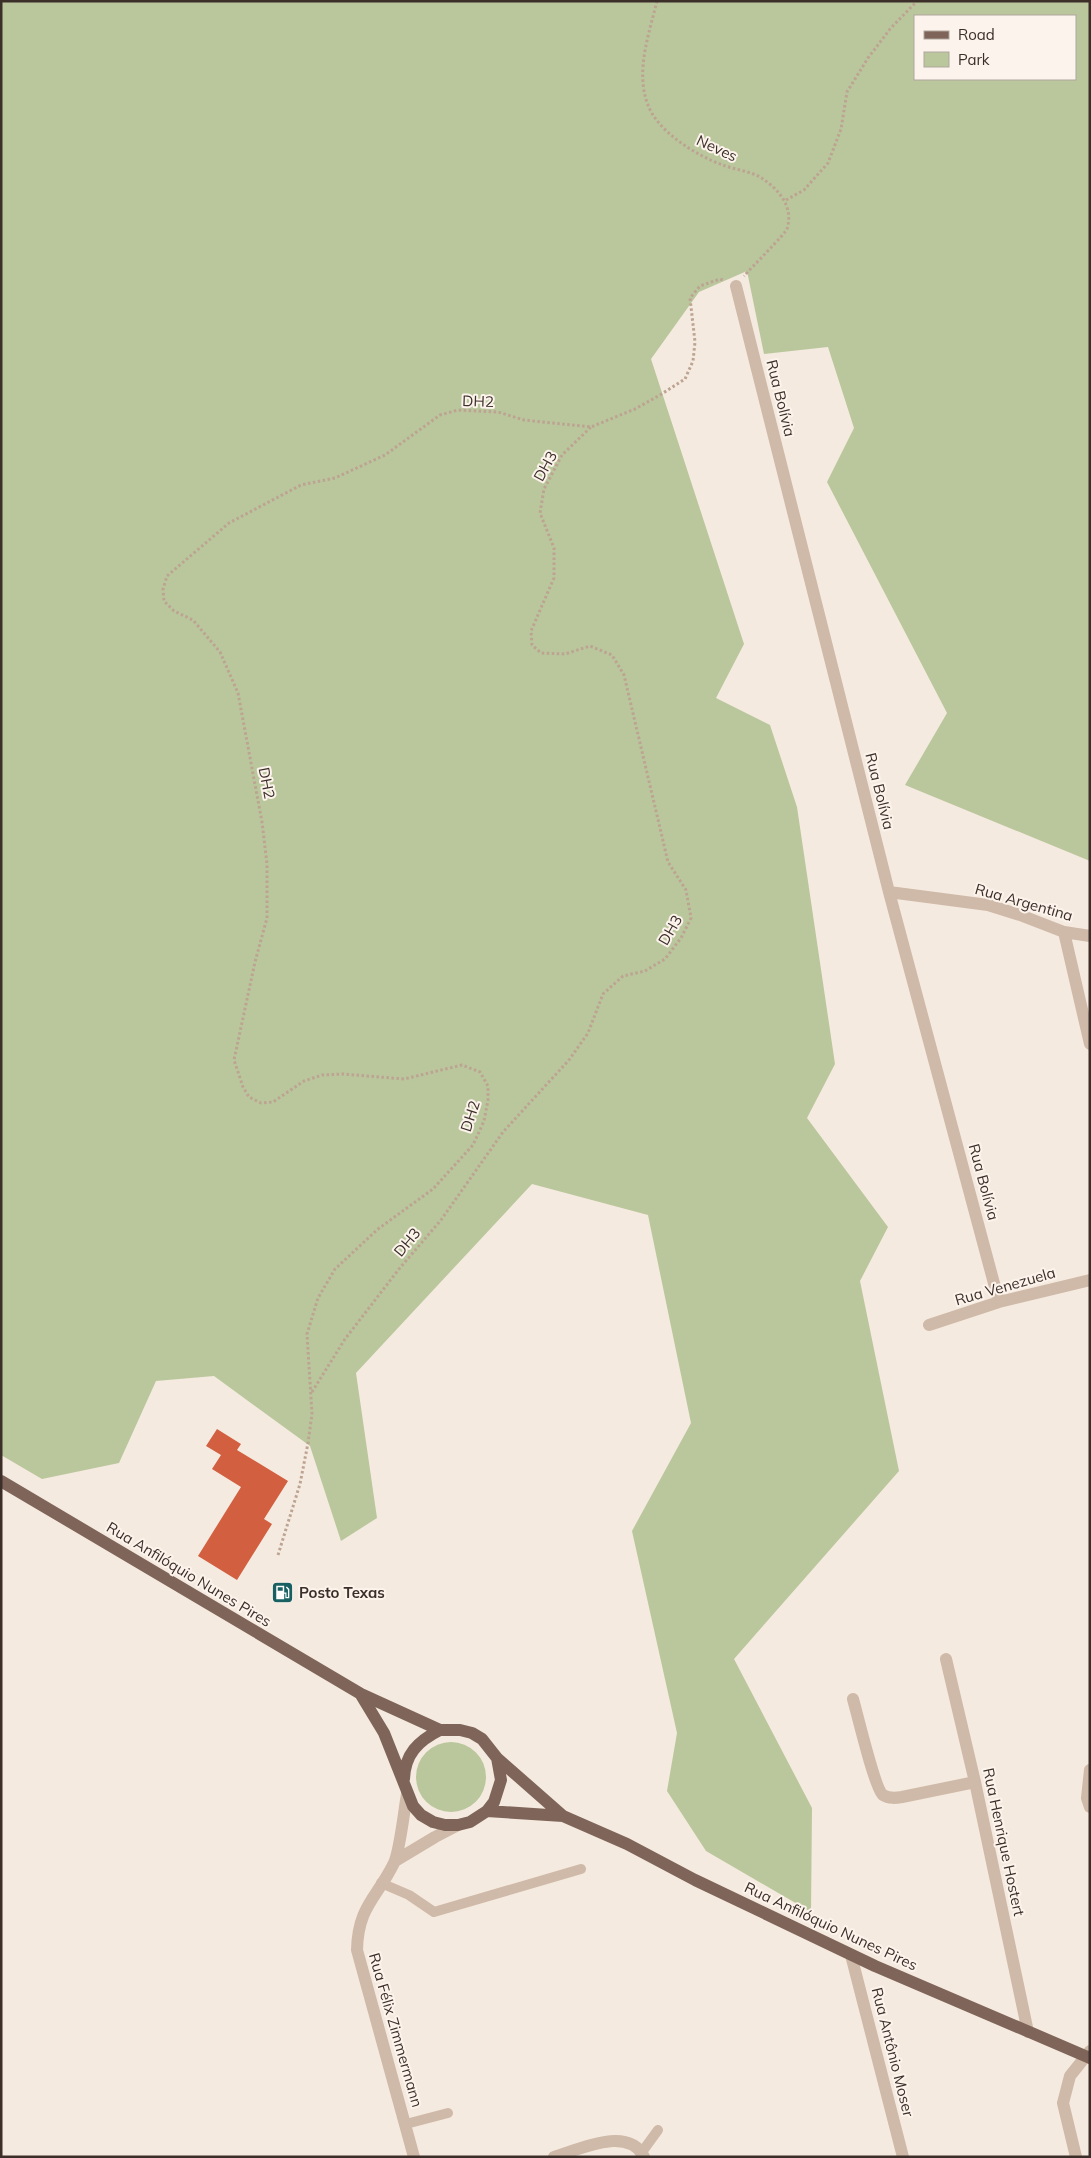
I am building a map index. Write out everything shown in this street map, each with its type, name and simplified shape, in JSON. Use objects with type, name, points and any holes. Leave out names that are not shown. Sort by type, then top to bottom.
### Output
[{"type":"main road","name":"Rua Anfilóquio Nunes Pires","points":[[1,1481],[361,1694],[440,1730],[460,1730],[472,1733],[486,1744],[497,1758],[563,1816],[627,1844],[695,1880],[851,1955],[1028,2032],[1088,2055]]},
{"type":"main road","name":"Rua Anfilóquio Nunes Pires","points":[[361,1694],[384,1734],[413,1806],[427,1818],[445,1825],[458,1826]]},
{"type":"main road","points":[[405,1788],[404,1769],[408,1757],[415,1746],[425,1737],[440,1730]]},
{"type":"main road","points":[[458,1826],[470,1822],[487,1811],[494,1802],[500,1786],[500,1769],[497,1758]]},
{"type":"main road","name":"Rua Anfilóquio Nunes Pires","points":[[487,1811],[563,1816]]},
{"type":"street","name":"Rua Bolívia","points":[[736,286],[889,892],[999,1302]]},
{"type":"street","name":"Rua Argentina","points":[[889,892],[988,905],[1064,932],[1090,936]]},
{"type":"street","points":[[1064,932],[1090,1044]]},
{"type":"street","name":"Rua Venezuela","points":[[929,1325],[999,1302],[1090,1280]]},
{"type":"street","name":"Rua Henrique Hostert","points":[[946,1659],[975,1782],[1028,2032]]},
{"type":"street","points":[[853,1699],[874,1775],[879,1790],[884,1795],[892,1798],[902,1797],[975,1782]]},
{"type":"street","points":[[1090,1770],[1087,1798],[1090,1807]]},
{"type":"street","name":"Rua Félix Zimmermann","points":[[405,1788],[395,1861],[362,1916],[357,1931],[357,1950],[414,2157]]},
{"type":"street","name":"Rua Félix Zimmermann","points":[[395,1861],[435,1836],[458,1826]]},
{"type":"street","name":"Rua Antônio Moser","points":[[851,1955],[903,2157]]},
{"type":"street","points":[[1076,2157],[1063,2103],[1070,2076],[1088,2055]]},
{"type":"street","points":[[554,2157],[607,2141],[618,2140],[630,2144],[643,2154]]},
{"type":"lane","points":[[381,1883],[409,1895],[434,1912],[581,1869]]},
{"type":"lane","points":[[406,2124],[448,2113]]},
{"type":"lane","points":[[643,2154],[658,2130]]},
{"type":"path","name":"Neves","points":[[656,1],[642,78],[648,106],[664,130],[690,149],[721,165],[761,178],[786,200]]},
{"type":"path","points":[[736,286],[787,230],[788,214],[786,200],[804,190],[828,163],[841,129],[847,92],[868,58],[890,29],[917,1]]},
{"type":"path","name":"DH2","points":[[311,1393],[307,1334],[318,1298],[335,1269],[378,1229],[432,1189],[473,1145],[484,1121],[488,1100],[488,1086],[480,1072],[462,1064],[404,1078],[344,1074],[322,1075],[304,1081],[273,1102],[261,1103],[249,1097],[243,1087],[234,1060],[255,962],[268,918],[262,822],[238,693],[220,652],[193,620],[174,611],[164,601],[162,589],[166,576],[229,523],[301,485],[334,478],[385,455],[440,415],[458,410],[498,412],[524,420],[591,427],[635,409],[685,379],[692,361],[695,342],[690,298],[700,286],[720,279],[736,286]]},
{"type":"path","name":"DH3","points":[[311,1393],[345,1339],[399,1269],[441,1220],[503,1132],[569,1060],[588,1033],[603,994],[623,976],[645,971],[665,960],[681,938],[691,918],[686,890],[668,862],[624,675],[612,655],[590,646],[565,654],[541,653],[532,645],[531,631],[554,578],[554,548],[540,513],[544,489],[562,455],[591,427]]},
{"type":"path","points":[[278,1555],[300,1484],[312,1414],[311,1393]]},
{"type":"green space","points":[[1,1],[1090,1],[1090,861],[905,785],[947,713],[827,482],[854,428],[828,347],[764,354],[747,271],[699,292],[651,359],[744,644],[716,698],[770,725],[797,807],[835,1064],[807,1118],[888,1227],[860,1281],[899,1471],[734,1659],[812,1808],[811,1912],[706,1851],[667,1791],[677,1733],[632,1531],[691,1423],[648,1215],[532,1184],[356,1373],[377,1518],[341,1541],[310,1446],[214,1376],[156,1381],[119,1463],[42,1479],[1,1455]]},
{"type":"green space","points":[[458,1742],[471,1748],[480,1757],[484,1763],[486,1777],[484,1791],[476,1802],[465,1810],[444,1812],[437,1810],[426,1802],[418,1791],[416,1770],[418,1763],[426,1752],[437,1744]]},
{"type":"building","points":[[217,1429],[241,1444],[237,1450],[288,1481],[264,1519],[272,1524],[237,1580],[198,1556],[241,1487],[212,1469],[221,1455],[206,1446]]},
{"type":"place","name":"Posto Texas","points":[[283,1592]]}]
